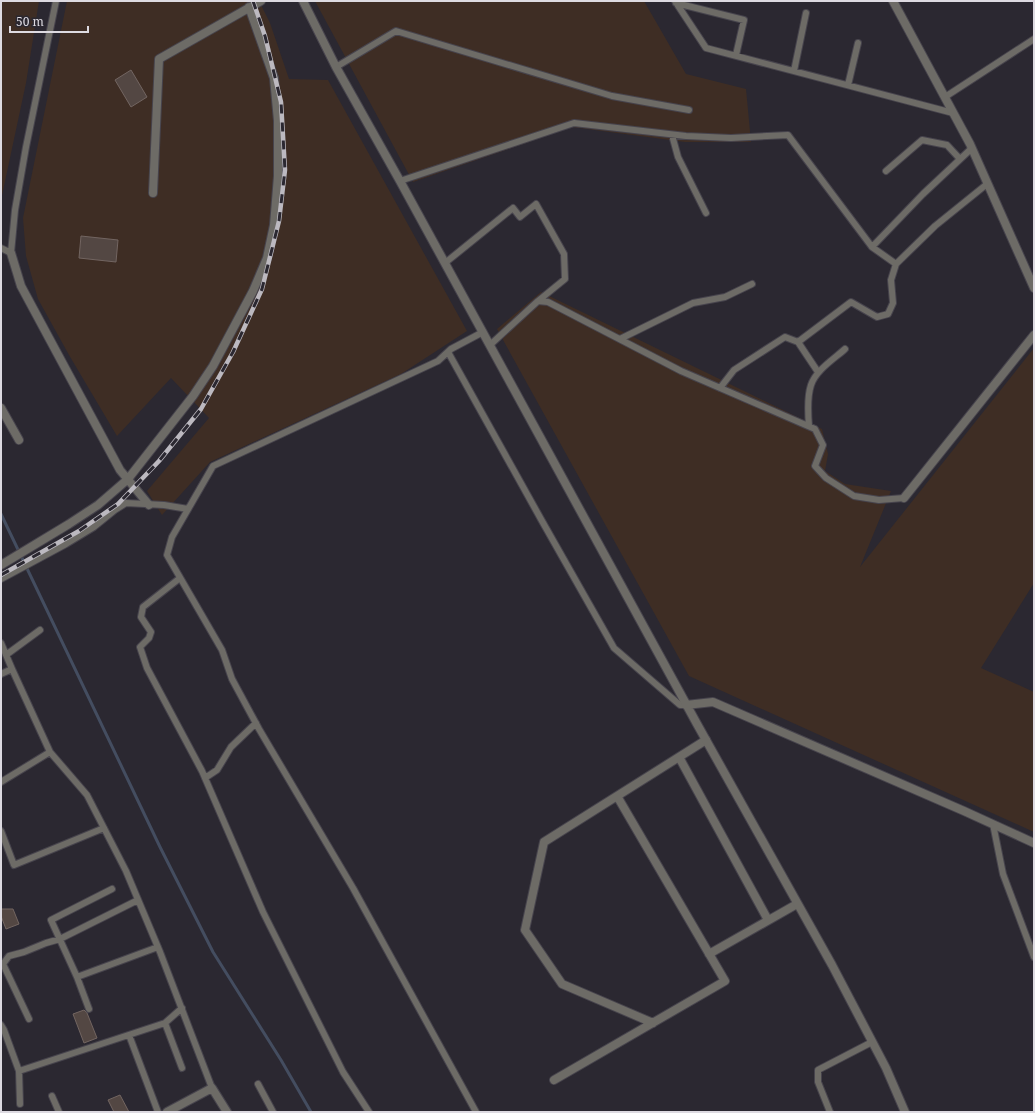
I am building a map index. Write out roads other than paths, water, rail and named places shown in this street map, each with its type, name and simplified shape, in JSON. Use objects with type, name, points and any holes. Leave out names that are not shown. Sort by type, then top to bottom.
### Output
[{"type":"street","points":[[153,193],[158,59],[261,1]]},
{"type":"street","points":[[303,1],[336,67],[490,344],[686,705],[832,965],[886,1068],[905,1112]]},
{"type":"street","points":[[893,1],[972,148],[1034,288]]},
{"type":"street","points":[[1,565],[70,524],[98,505],[128,479],[193,396],[213,366],[253,291],[267,258],[274,225],[278,176],[278,121],[274,78],[249,7]]},
{"type":"street","points":[[11,253],[21,286],[120,470],[149,505]]},
{"type":"street","points":[[904,498],[1034,335]]},
{"type":"street","points":[[1,408],[19,440]]},
{"type":"street","points":[[686,705],[713,702],[1034,843]]},
{"type":"street","points":[[653,1023],[562,984],[525,930],[544,842],[706,740]]},
{"type":"street","points":[[679,757],[768,920]]},
{"type":"street","points":[[554,1080],[725,981],[617,796]]},
{"type":"street","points":[[709,954],[797,904]]},
{"type":"street","points":[[168,1112],[212,1088],[227,1112]]},
{"type":"lane","points":[[1,248],[11,253],[15,210],[26,147],[56,1]]},
{"type":"lane","points":[[675,2],[744,20],[736,55]]},
{"type":"lane","points":[[675,2],[706,48],[954,113]]},
{"type":"lane","points":[[794,71],[806,13]]},
{"type":"lane","points":[[336,67],[396,31],[612,96],[689,110]]},
{"type":"lane","points":[[945,97],[1034,39]]},
{"type":"lane","points":[[848,85],[858,43]]},
{"type":"lane","points":[[400,181],[574,123],[686,136],[731,138],[788,136],[872,247],[896,264]]},
{"type":"lane","points":[[672,135],[678,157],[706,214]]},
{"type":"lane","points":[[886,171],[922,140],[947,145],[960,159]]},
{"type":"lane","points":[[872,247],[923,194],[972,148]]},
{"type":"lane","points":[[798,342],[851,302],[877,317],[888,314],[893,303],[891,280],[896,264],[935,226],[988,184]]},
{"type":"lane","points":[[445,263],[513,208],[520,217],[536,204],[564,254],[565,279],[490,344]]},
{"type":"lane","points":[[620,339],[693,303],[725,296],[752,284]]},
{"type":"lane","points":[[538,301],[548,302],[681,371],[815,429],[823,445],[815,466],[826,478],[854,496],[879,500],[904,498]]},
{"type":"lane","points":[[476,1112],[353,888],[256,723],[232,679],[222,650],[167,555],[172,537],[213,466],[438,361],[451,348],[482,332]]},
{"type":"lane","points":[[720,388],[734,370],[785,337],[798,342],[818,372]]},
{"type":"lane","points":[[809,426],[808,403],[811,385],[818,372],[845,348]]},
{"type":"lane","points":[[448,352],[614,648],[680,705],[686,705]]},
{"type":"lane","points":[[1,579],[94,526],[126,503],[164,505],[188,509]]},
{"type":"lane","points":[[180,578],[143,607],[141,617],[151,632],[150,638],[140,647],[148,668],[205,778],[263,912],[343,1072],[369,1112]]},
{"type":"lane","points":[[6,655],[40,630]]},
{"type":"lane","points":[[1,643],[50,752],[87,795],[126,871],[158,947],[212,1088]]},
{"type":"lane","points":[[1,674],[12,669]]},
{"type":"lane","points":[[205,778],[216,770],[231,747],[256,723]]},
{"type":"lane","points":[[1,782],[50,752]]},
{"type":"lane","points":[[993,824],[1003,874],[1034,957]]},
{"type":"lane","points":[[1,831],[14,865],[104,828]]},
{"type":"lane","points":[[89,1009],[51,920],[112,889]]},
{"type":"lane","points":[[29,1019],[2,964],[9,956],[60,939],[138,900]]},
{"type":"lane","points":[[76,977],[158,947]]},
{"type":"lane","points":[[19,1071],[165,1023],[182,1008]]},
{"type":"lane","points":[[165,1023],[182,1068]]},
{"type":"lane","points":[[1,1025],[19,1071],[20,1104]]},
{"type":"lane","points":[[129,1035],[158,1112]]},
{"type":"lane","points":[[830,1112],[818,1082],[818,1070],[872,1042]]},
{"type":"lane","points":[[258,1084],[273,1112]]},
{"type":"lane","points":[[52,1096],[59,1112]]},
{"type":"waterway","points":[[1,514],[160,847],[213,952],[281,1060],[311,1112]]},
{"type":"railway","points":[[1,575],[79,531],[118,504],[159,461],[201,409],[233,352],[262,289],[279,221],[285,170],[281,102],[265,36],[253,1]]}]
